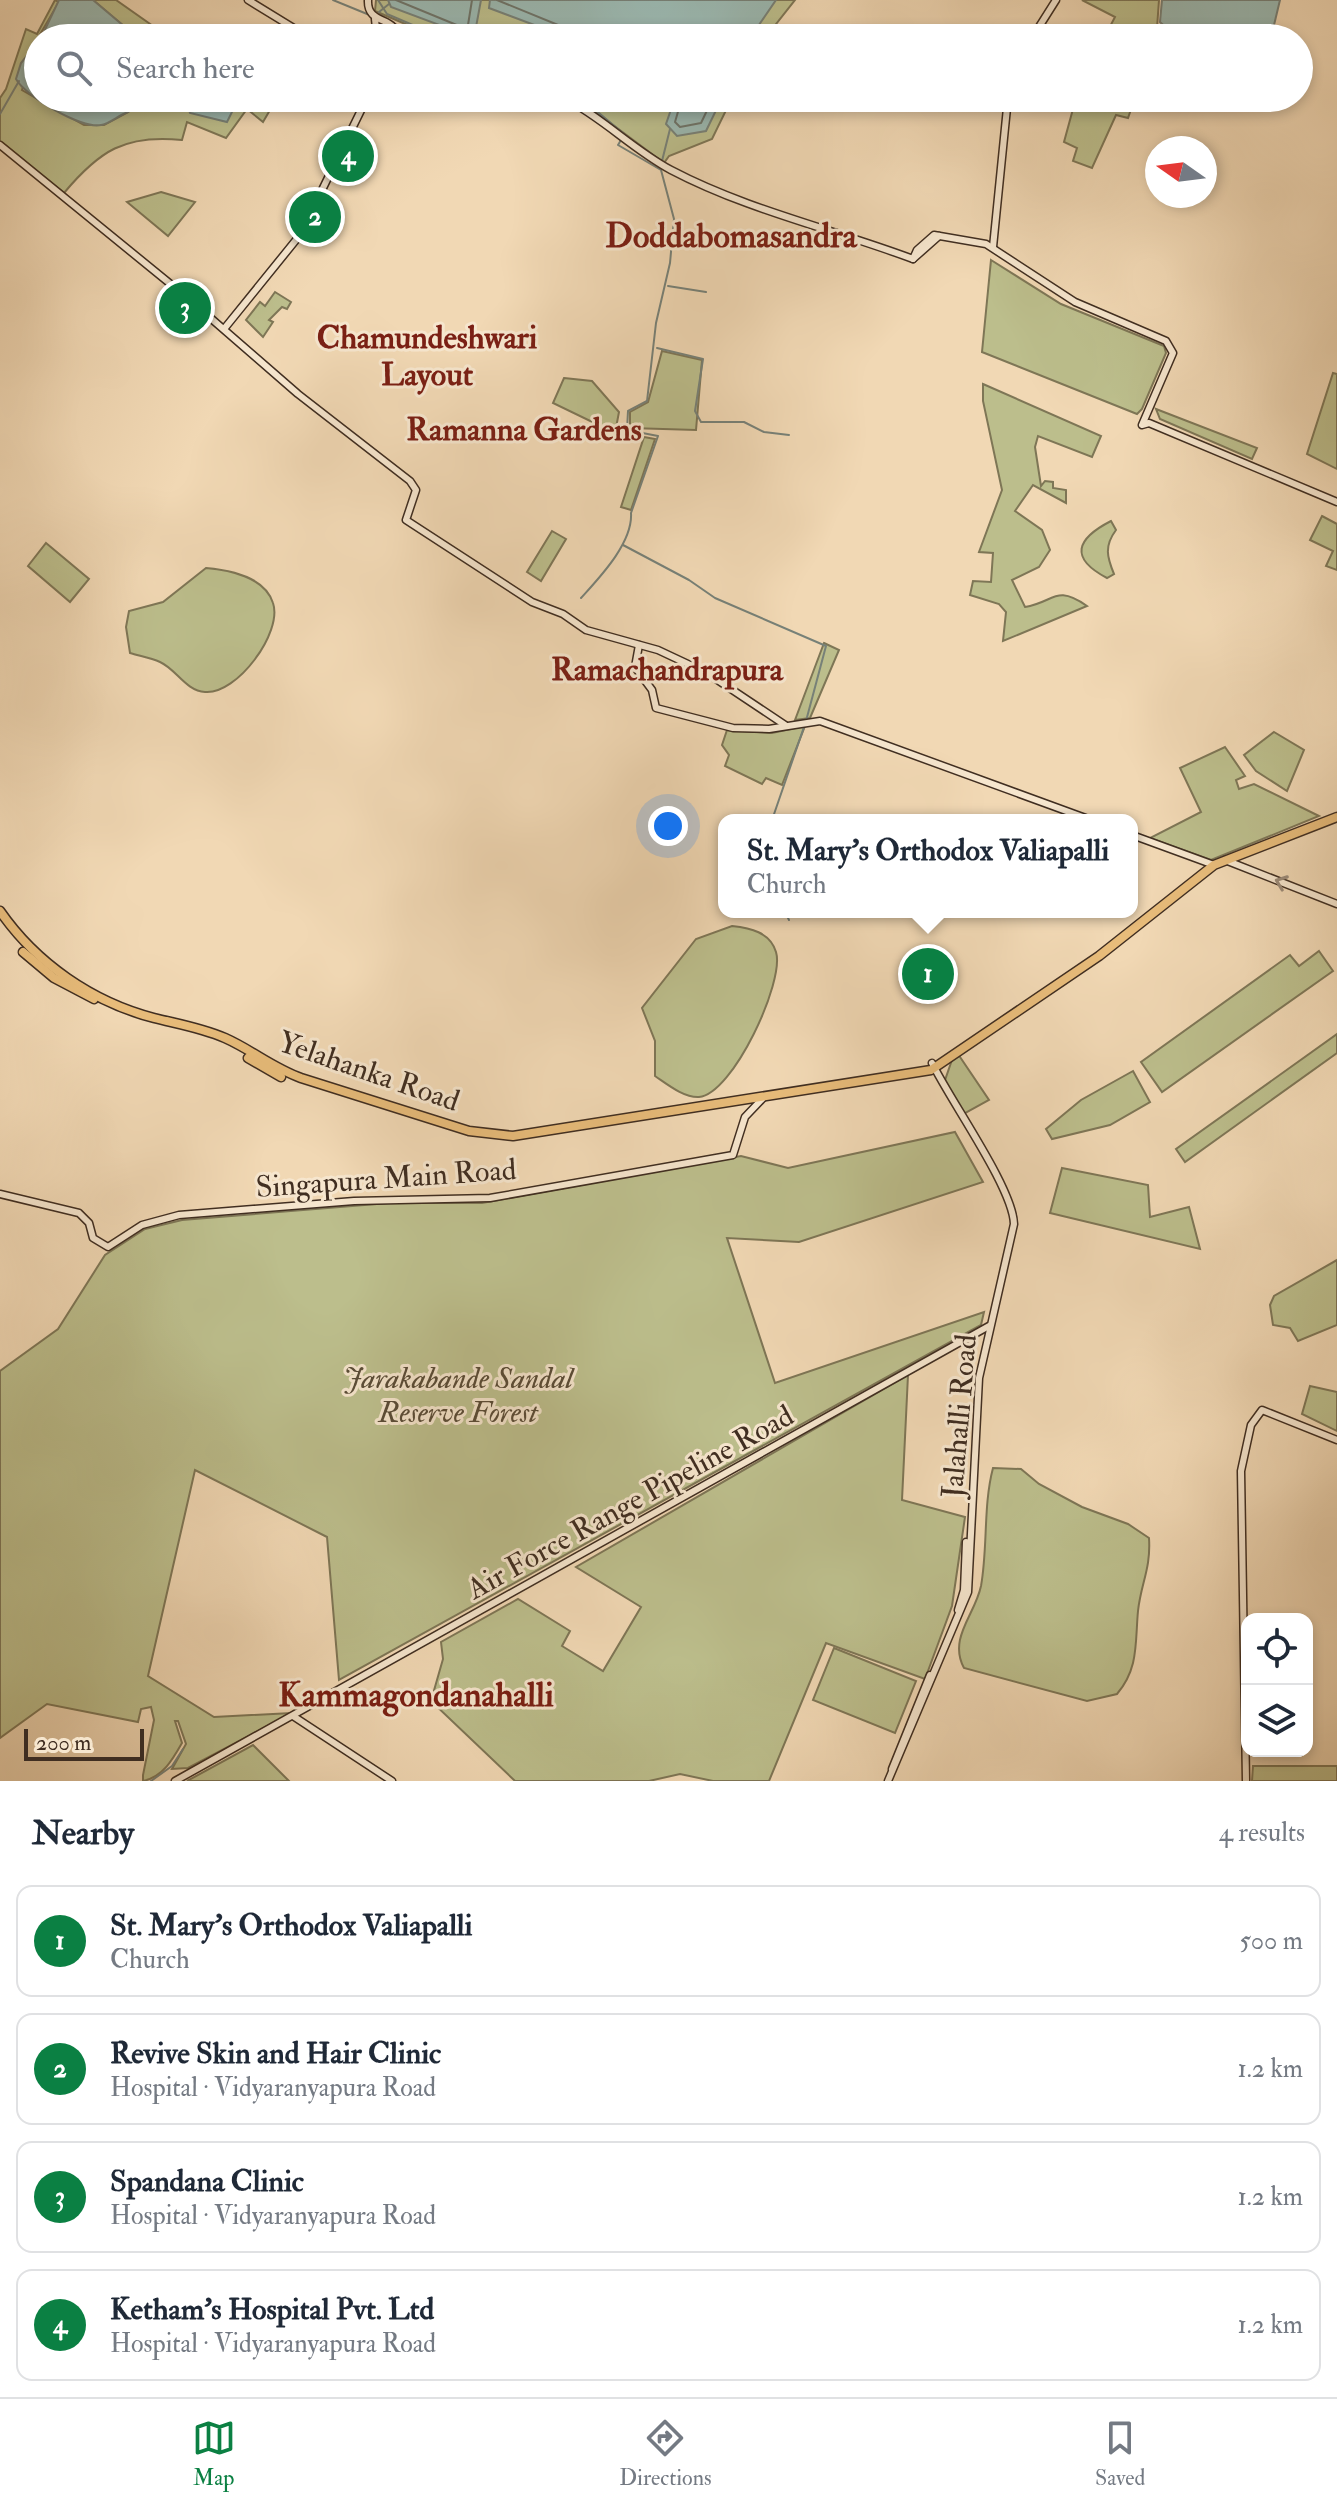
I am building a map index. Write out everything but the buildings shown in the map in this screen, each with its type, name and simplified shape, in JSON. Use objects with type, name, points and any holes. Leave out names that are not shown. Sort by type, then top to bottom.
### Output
[{"type":"main road","points":[[931,1067],[1099,956],[1214,865],[1337,817]]},
{"type":"main road","name":"Yelahanka Road","points":[[0,911],[30,951],[92,992],[151,1017],[191,1026],[226,1039],[288,1073],[469,1131],[513,1136],[651,1117]]},
{"type":"main road","name":"Yelahanka Road","points":[[0,921],[27,955],[54,978],[89,997],[150,1023],[189,1031],[224,1044],[269,1072],[289,1080],[468,1136],[514,1141],[931,1067]]},
{"type":"street","points":[[248,0],[287,24]]},
{"type":"street","points":[[369,0],[370,12],[387,24]]},
{"type":"street","points":[[1041,24],[1056,0]]},
{"type":"street","points":[[378,20],[378,24]]},
{"type":"street","points":[[224,329],[300,235],[360,112]]},
{"type":"street","points":[[589,112],[641,152],[722,194],[913,259],[927,238],[939,236],[993,247],[1075,302],[1166,341],[1173,353],[1148,421],[1337,502]]},
{"type":"street","points":[[993,247],[1007,112]]},
{"type":"street","points":[[0,145],[224,329],[298,394],[410,481],[416,490],[406,520],[550,612],[563,614],[586,630],[658,650],[707,673],[785,725]]},
{"type":"street","points":[[639,645],[635,667],[652,690],[656,708],[733,728],[769,729],[810,720],[836,726],[1075,814]]},
{"type":"street","points":[[1138,837],[1214,865]]},
{"type":"street","points":[[1225,860],[1337,904]]},
{"type":"street","name":"Jalahalli Road","points":[[888,1781],[967,1599],[977,1399],[987,1326],[1010,1245],[1013,1214],[1002,1185],[931,1067]]},
{"type":"street","name":"Singapura Main Road","points":[[0,1194],[79,1213],[89,1223],[93,1238],[108,1247],[142,1225],[179,1215],[354,1201],[490,1198],[733,1155],[745,1117],[764,1097]]},
{"type":"street","name":"Air Force Range Pipeline Road","points":[[175,1781],[987,1326]]},
{"type":"street","points":[[1246,1781],[1241,1471],[1251,1425],[1262,1410],[1337,1440]]},
{"type":"street","points":[[293,1716],[392,1781]]},
{"type":"green space","points":[[55,0],[59,2],[46,24],[42,24]]},
{"type":"green space","points":[[93,0],[116,0],[150,24],[121,24]]},
{"type":"green space","points":[[376,0],[795,0],[776,24],[405,24],[375,11]]},
{"type":"green space","points":[[1082,0],[1159,0],[1157,24],[1111,24],[1115,17]]},
{"type":"green space","points":[[24,35],[24,112],[61,112],[84,125],[104,125],[128,112],[245,112],[226,138],[187,122],[182,140],[144,140],[115,148],[89,166],[64,193],[0,141],[0,98],[6,89]]},
{"type":"green space","points":[[251,112],[269,112],[263,122]]},
{"type":"green space","points":[[596,112],[725,112],[712,139],[669,156],[664,163]]},
{"type":"green space","points":[[1072,112],[1130,112],[1128,118],[1116,115],[1092,168],[1073,161],[1077,148],[1064,142]]},
{"type":"green space","points":[[161,192],[195,202],[168,236],[127,202]]},
{"type":"green space","points":[[991,260],[1061,304],[1164,346],[1166,353],[1137,414],[982,352]]},
{"type":"green space","points":[[275,292],[291,302],[287,309],[282,307],[269,320],[273,322],[263,337],[246,320],[260,302],[265,306]]},
{"type":"green space","points":[[662,351],[702,360],[696,430],[630,428],[630,412],[648,402]]},
{"type":"green space","points":[[1333,373],[1337,374],[1337,469],[1307,454]]},
{"type":"green space","points":[[564,378],[592,381],[619,412],[615,433],[553,403]]},
{"type":"green space","points":[[983,384],[1101,436],[1092,457],[1038,436],[1035,447],[1041,486],[1045,481],[1053,482],[1053,488],[1066,490],[1066,503],[1033,485],[1015,511],[1042,530],[1050,550],[1039,567],[1012,580],[1025,607],[1061,595],[1087,606],[1003,641],[1006,612],[999,604],[970,595],[973,581],[991,582],[993,553],[979,552],[1002,490],[983,401]]},
{"type":"green space","points":[[1156,409],[1257,448],[1252,459],[1160,419]]},
{"type":"green space","points":[[644,437],[655,439],[631,510],[621,507]]},
{"type":"green space","points":[[1322,516],[1337,524],[1337,570],[1326,566],[1333,551],[1310,540]]},
{"type":"green space","points":[[1111,521],[1116,530],[1108,552],[1114,574],[1107,578],[1087,563],[1082,549],[1090,535]]},
{"type":"green space","points":[[552,531],[566,539],[541,581],[527,572]]},
{"type":"green space","points":[[46,543],[89,579],[70,602],[28,566]]},
{"type":"green space","points":[[206,568],[235,573],[254,581],[269,594],[274,615],[271,630],[255,660],[231,683],[205,692],[192,688],[160,662],[130,653],[126,627],[129,611],[163,602]]},
{"type":"green space","points":[[824,643],[839,650],[810,718],[795,720]]},
{"type":"green space","points":[[805,726],[782,785],[766,778],[762,784],[725,766],[729,755],[722,745],[727,730],[772,733]]},
{"type":"green space","points":[[1274,732],[1304,750],[1287,791],[1256,771],[1244,755]]},
{"type":"green space","points":[[1225,747],[1245,776],[1236,780],[1239,789],[1254,784],[1319,816],[1211,860],[1150,838],[1201,812],[1180,768]]},
{"type":"green space","points":[[732,926],[758,932],[773,945],[777,966],[773,986],[754,1034],[727,1077],[712,1091],[693,1097],[655,1076],[655,1041],[642,1008],[696,939]]},
{"type":"green space","points":[[1319,951],[1333,971],[1162,1092],[1141,1062],[1290,955],[1299,966]]},
{"type":"green space","points":[[1337,1034],[1337,1053],[1185,1162],[1176,1149]]},
{"type":"green space","points":[[958,1054],[989,1100],[960,1116],[943,1086],[953,1057]]},
{"type":"green space","points":[[1133,1071],[1150,1102],[1110,1125],[1052,1139],[1046,1129],[1081,1100]]},
{"type":"green space","name":"Jarakabande Sandal Reserve Forest","points":[[955,1132],[983,1182],[799,1242],[727,1238],[775,1383],[984,1312],[981,1325],[339,1680],[327,1537],[195,1470],[148,1676],[214,1717],[292,1713],[188,1768],[172,1769],[186,1744],[178,1721],[175,1721],[182,1743],[162,1771],[143,1781],[154,1720],[151,1707],[141,1709],[138,1722],[47,1704],[0,1738],[0,1371],[58,1329],[105,1255],[145,1229],[182,1220],[389,1203],[482,1203],[741,1156],[788,1168]]},
{"type":"green space","points":[[1062,1168],[1148,1185],[1150,1217],[1189,1207],[1200,1249],[1050,1213]]},
{"type":"green space","points":[[1337,1260],[1337,1325],[1298,1341],[1290,1328],[1273,1325],[1270,1305],[1274,1296]]},
{"type":"green space","points":[[908,1375],[902,1500],[965,1517],[952,1606],[925,1679],[826,1643],[769,1781],[713,1781],[680,1774],[649,1781],[515,1781],[431,1701],[443,1659],[441,1642],[518,1599],[570,1631],[562,1646],[603,1671],[641,1607],[576,1567]]},
{"type":"green space","points":[[1310,1386],[1337,1392],[1337,1431],[1302,1414]]},
{"type":"green space","points":[[993,1468],[1021,1469],[1039,1484],[1082,1507],[1128,1524],[1149,1538],[1149,1559],[1139,1601],[1133,1665],[1117,1694],[1087,1701],[964,1668],[959,1647],[981,1586]]},
{"type":"green space","points":[[834,1648],[916,1681],[895,1733],[813,1700]]},
{"type":"green space","points":[[253,1745],[289,1781],[187,1781]]},
{"type":"green space","points":[[1253,1766],[1337,1766],[1337,1781],[1252,1781]]},
{"type":"water","points":[[59,0],[93,0],[121,24],[48,24]]},
{"type":"water","points":[[388,0],[481,0],[477,24],[437,24],[391,7]]},
{"type":"water","points":[[490,0],[776,0],[760,24],[532,24],[489,8]]},
{"type":"water","points":[[1162,0],[1280,0],[1274,24],[1160,22]]},
{"type":"water","points":[[24,59],[24,89],[16,79]]},
{"type":"water","points":[[58,112],[128,112],[104,124],[92,125]]},
{"type":"water","points":[[190,112],[232,112],[227,122]]},
{"type":"water","points":[[670,112],[715,112],[706,131],[677,136],[666,124]]},
{"type":"waterway","points":[[333,0],[372,16]]},
{"type":"waterway","points":[[378,0],[387,14],[410,24]]},
{"type":"waterway","points":[[379,12],[389,4]]},
{"type":"waterway","points":[[0,114],[19,81]]},
{"type":"waterway","points":[[598,112],[624,134]]},
{"type":"waterway","points":[[662,161],[670,129]]},
{"type":"waterway","points":[[581,598],[614,559],[627,536],[631,513],[658,436],[627,430],[628,411],[647,401],[656,323],[670,263],[674,219],[661,170],[618,145],[621,140]]},
{"type":"waterway","points":[[668,286],[706,292]]},
{"type":"waterway","points":[[657,348],[703,359],[695,411],[701,422],[744,422],[764,432],[789,435]]},
{"type":"waterway","points":[[623,545],[689,580],[715,598],[826,646],[806,721]]},
{"type":"waterway","points":[[774,814],[804,727]]},
{"type":"waterway","points":[[151,1781],[172,1766],[183,1749]]},
{"type":"place","name":"Ketham's Hospital Pvt. Ltd","points":[[348,156]]},
{"type":"place","name":"Revive Skin and Hair Clinic","points":[[315,217]]},
{"type":"place","name":"Spandana Clinic","points":[[185,308]]},
{"type":"place","name":"St. Mary's Orthodox Valiapalli","points":[[928,974]]},
{"type":"district","name":"Doddabomasandra","points":[[731,235]]},
{"type":"district","name":"Chamundeshwari Layout","points":[[427,356]]},
{"type":"district","name":"Ramanna Gardens","points":[[524,429]]},
{"type":"district","name":"Ramachandrapura","points":[[667,669]]},
{"type":"district","name":"Kammagondanahalli","points":[[416,1694]]}]
